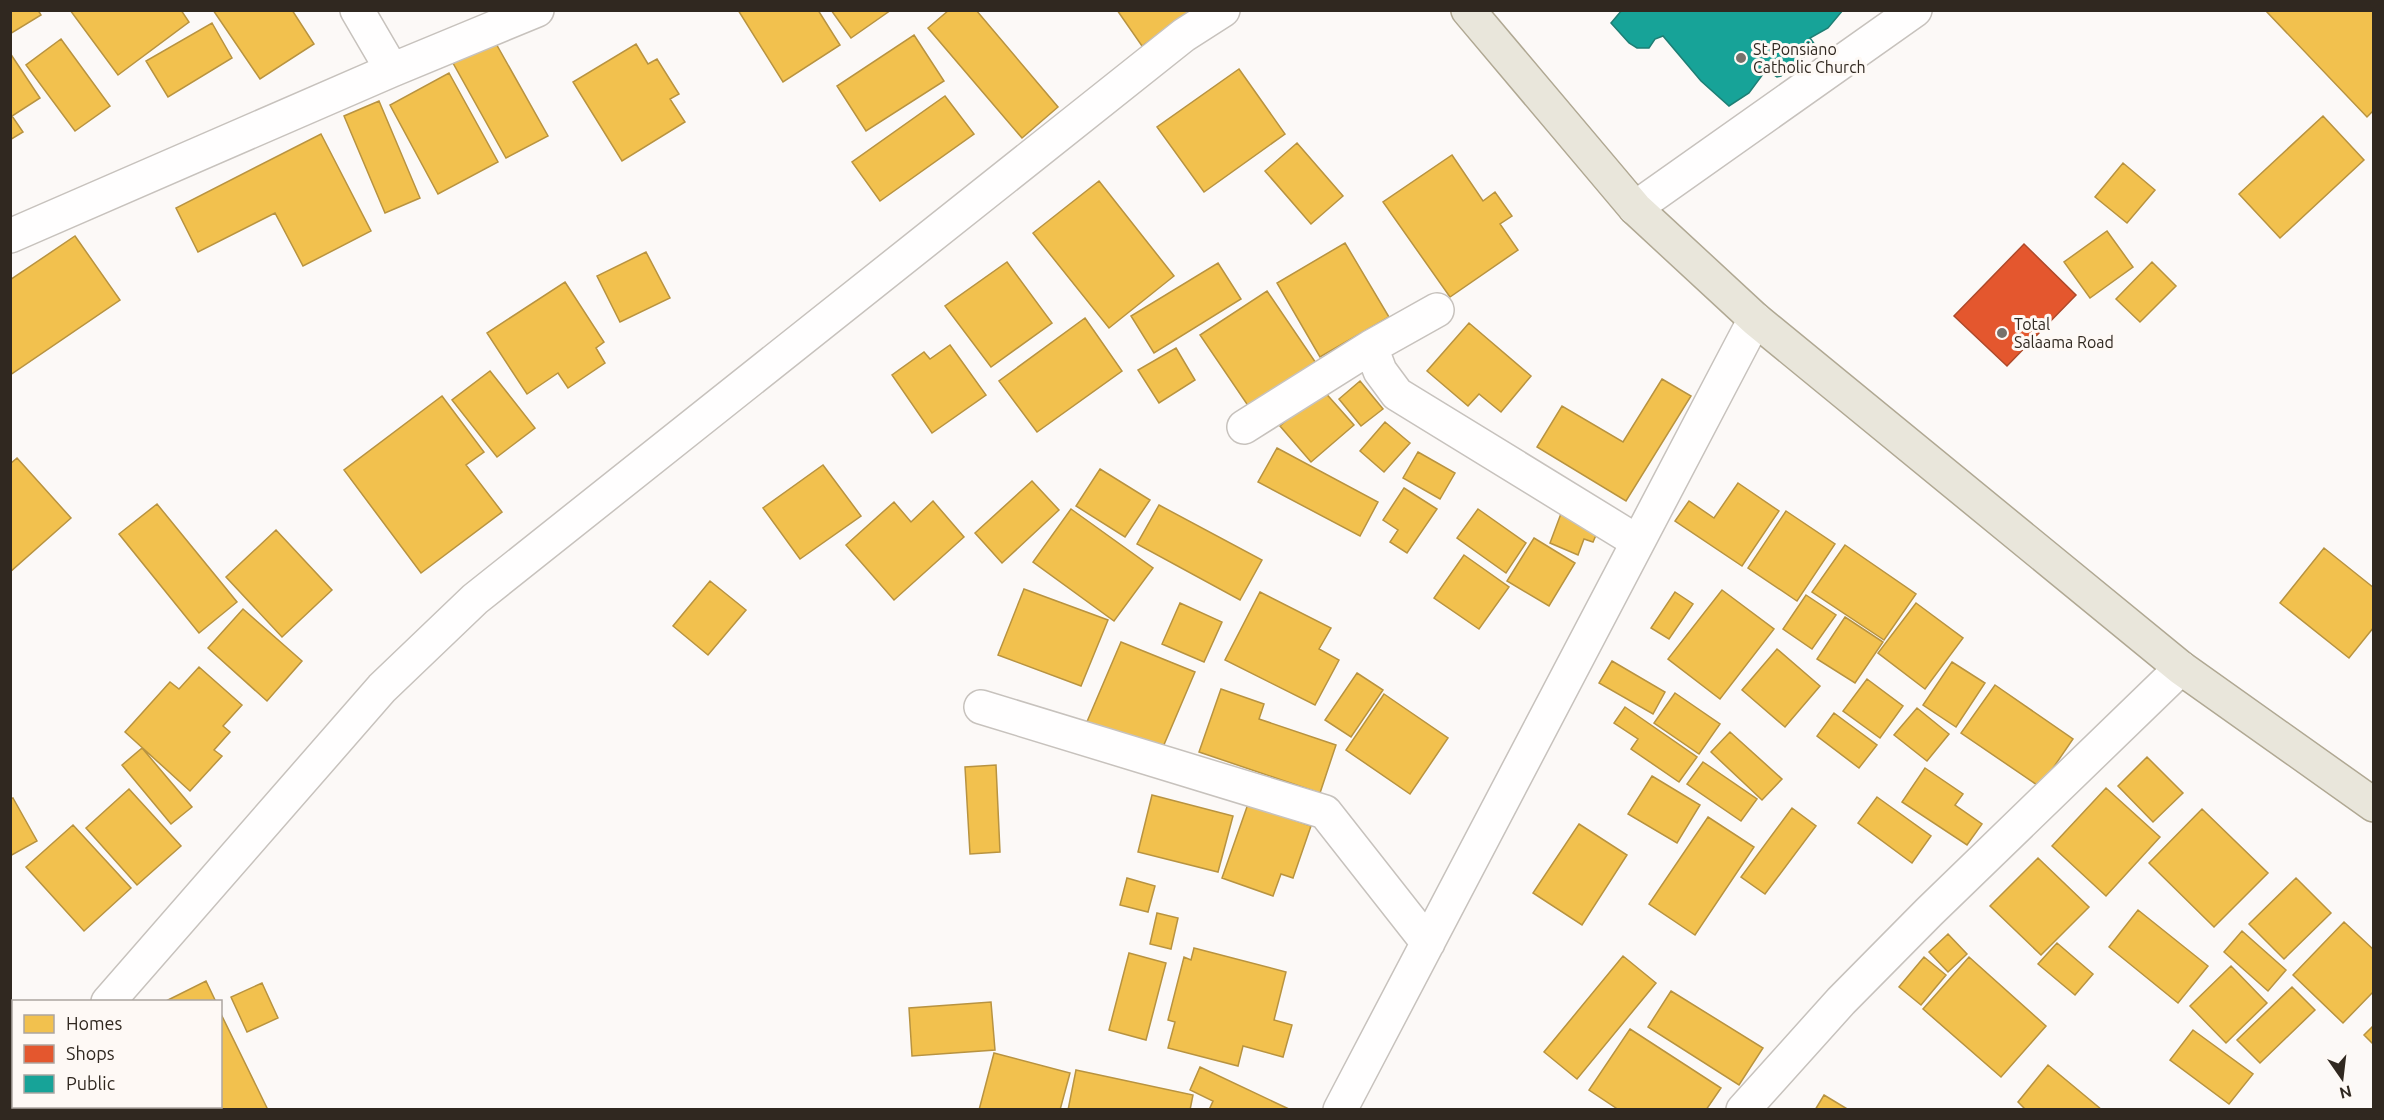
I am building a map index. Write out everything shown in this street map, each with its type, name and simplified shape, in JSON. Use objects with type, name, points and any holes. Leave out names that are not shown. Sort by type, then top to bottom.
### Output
[{"type":"main road","points":[[1468,10],[1635,208],[1755,319],[2181,668],[2373,805]]},
{"type":"street","points":[[357,10],[392,70]]},
{"type":"street","points":[[10,236],[392,70],[537,10]]},
{"type":"street","points":[[110,1000],[382,687],[475,599],[1175,43],[1223,10]]},
{"type":"street","points":[[1635,208],[1915,10]]},
{"type":"street","points":[[1244,427],[1371,347],[1437,310]]},
{"type":"street","points":[[1340,1110],[1755,319]]},
{"type":"street","points":[[1371,347],[1380,371],[1397,394],[1638,542]]},
{"type":"street","points":[[1743,1110],[1841,1001],[1929,912],[2181,668]]},
{"type":"street","points":[[981,707],[1325,812],[1428,943]]},
{"type":"building: Homes","points":[[10,10],[38,10],[41,15],[10,34]]},
{"type":"building: Homes","points":[[70,10],[181,10],[189,22],[118,75]]},
{"type":"building: Homes","points":[[213,10],[292,10],[314,44],[260,79]]},
{"type":"building: Homes","points":[[738,10],[818,10],[840,45],[783,82]]},
{"type":"building: Homes","points":[[831,10],[891,10],[851,38]]},
{"type":"building: Homes","points":[[949,10],[976,10],[1058,107],[1022,138],[928,28]]},
{"type":"building: Homes","points":[[1117,10],[1193,10],[1142,46]]},
{"type":"building: Homes","points":[[2265,10],[2374,10],[2374,110],[2367,117]]},
{"type":"building: Homes","points":[[212,23],[232,58],[168,97],[146,61]]},
{"type":"building: Homes","points":[[914,35],[944,81],[866,131],[837,86]]},
{"type":"building: Homes","points":[[61,39],[110,106],[75,131],[26,65]]},
{"type":"building: Homes","points":[[494,40],[548,136],[506,158],[453,63]]},
{"type":"building: Homes","points":[[636,44],[648,64],[657,59],[679,94],[670,99],[685,122],[622,161],[573,82]]},
{"type":"building: Homes","points":[[10,53],[40,98],[12,116],[23,132],[10,140]]},
{"type":"building: Homes","points":[[1239,69],[1285,134],[1204,192],[1157,127]]},
{"type":"building: Homes","points":[[449,73],[498,162],[438,194],[390,105]]},
{"type":"building: Homes","points":[[945,96],[974,134],[880,201],[852,162]]},
{"type":"building: Homes","points":[[379,101],[420,198],[385,213],[344,116]]},
{"type":"building: Homes","points":[[2323,116],[2364,160],[2280,238],[2239,194]]},
{"type":"building: Homes","points":[[321,134],[371,231],[303,266],[275,213],[198,252],[176,208]]},
{"type":"building: Homes","points":[[1297,143],[1343,196],[1311,224],[1265,171]]},
{"type":"building: Homes","points":[[1452,155],[1483,201],[1495,192],[1512,216],[1500,224],[1518,250],[1450,297],[1383,202]]},
{"type":"building: Homes","points":[[2123,163],[2155,190],[2127,223],[2095,197]]},
{"type":"building: Homes","points":[[1099,181],[1174,276],[1109,328],[1033,233]]},
{"type":"building: Homes","points":[[2107,231],[2133,267],[2090,298],[2064,262]]},
{"type":"building: Homes","points":[[75,236],[120,300],[10,375],[10,280]]},
{"type":"building: Homes","points":[[1345,243],[1389,317],[1320,357],[1277,283]]},
{"type":"building: Homes","points":[[646,252],[670,298],[620,322],[597,276]]},
{"type":"building: Homes","points":[[1007,262],[1052,323],[991,367],[945,306]]},
{"type":"building: Homes","points":[[2152,262],[2176,286],[2140,322],[2116,299]]},
{"type":"building: Homes","points":[[1218,263],[1241,299],[1154,353],[1131,316]]},
{"type":"building: Homes","points":[[565,282],[604,342],[596,348],[605,363],[568,388],[558,373],[527,394],[487,333]]},
{"type":"building: Homes","points":[[1267,291],[1318,366],[1251,410],[1200,335]]},
{"type":"building: Homes","points":[[1085,318],[1122,371],[1037,432],[999,381]]},
{"type":"building: Homes","points":[[1469,323],[1531,376],[1501,412],[1479,394],[1468,406],[1427,371]]},
{"type":"building: Homes","points":[[950,345],[986,395],[932,433],[892,375],[924,352],[930,359]]},
{"type":"building: Homes","points":[[1176,348],[1195,380],[1159,403],[1138,370]]},
{"type":"building: Homes","points":[[490,371],[535,428],[497,457],[452,400]]},
{"type":"building: Homes","points":[[1662,379],[1691,396],[1626,501],[1537,447],[1562,406],[1623,442]]},
{"type":"building: Homes","points":[[1360,381],[1383,409],[1361,426],[1339,399]]},
{"type":"building: Homes","points":[[1322,389],[1354,425],[1311,462],[1280,426]]},
{"type":"building: Homes","points":[[442,396],[484,452],[466,465],[502,512],[421,573],[344,470]]},
{"type":"building: Homes","points":[[1385,422],[1410,443],[1384,472],[1360,451]]},
{"type":"building: Homes","points":[[1277,448],[1378,502],[1360,536],[1258,482]]},
{"type":"building: Homes","points":[[1418,452],[1455,473],[1440,499],[1403,478]]},
{"type":"building: Homes","points":[[17,458],[71,518],[10,572],[10,464]]},
{"type":"building: Homes","points":[[823,465],[861,516],[800,559],[763,508]]},
{"type":"building: Homes","points":[[1100,469],[1150,500],[1125,537],[1076,506]]},
{"type":"building: Homes","points":[[1032,481],[1059,510],[1002,563],[975,533]]},
{"type":"building: Homes","points":[[1738,483],[1779,511],[1742,566],[1675,521],[1689,501],[1714,518]]},
{"type":"building: Homes","points":[[1404,488],[1437,509],[1407,553],[1390,542],[1398,530],[1383,520]]},
{"type":"building: Homes","points":[[933,501],[964,537],[894,600],[846,545],[894,502],[911,522]]},
{"type":"building: Homes","points":[[157,504],[237,602],[199,633],[119,534]]},
{"type":"building: Homes","points":[[1159,505],[1262,560],[1240,600],[1137,544]]},
{"type":"building: Homes","points":[[1071,509],[1153,568],[1114,621],[1033,562]]},
{"type":"building: Homes","points":[[1478,509],[1526,543],[1506,573],[1457,538]]},
{"type":"building: Homes","points":[[1562,511],[1600,526],[1593,542],[1584,539],[1578,555],[1550,543]]},
{"type":"building: Homes","points":[[1786,511],[1835,544],[1797,601],[1748,568]]},
{"type":"building: Homes","points":[[276,530],[332,590],[282,637],[226,577]]},
{"type":"building: Homes","points":[[1534,538],[1575,563],[1549,606],[1507,581]]},
{"type":"building: Homes","points":[[1845,545],[1916,594],[1884,640],[1812,592]]},
{"type":"building: Homes","points":[[2324,548],[2374,588],[2374,627],[2349,658],[2280,603]]},
{"type":"building: Homes","points":[[1464,555],[1509,587],[1479,629],[1434,598]]},
{"type":"building: Homes","points":[[710,581],[746,610],[708,655],[673,626]]},
{"type":"building: Homes","points":[[1024,589],[1108,620],[1081,686],[998,655]]},
{"type":"building: Homes","points":[[1722,590],[1774,629],[1720,699],[1668,659]]},
{"type":"building: Homes","points":[[1260,592],[1331,628],[1319,649],[1339,660],[1315,705],[1225,660]]},
{"type":"building: Homes","points":[[1675,592],[1693,604],[1669,639],[1651,628]]},
{"type":"building: Homes","points":[[1806,595],[1836,615],[1812,649],[1783,629]]},
{"type":"building: Homes","points":[[1180,603],[1222,622],[1204,662],[1162,644]]},
{"type":"building: Homes","points":[[1916,603],[1963,638],[1925,689],[1878,653]]},
{"type":"building: Homes","points":[[243,609],[302,661],[267,701],[208,648]]},
{"type":"building: Homes","points":[[1845,617],[1883,642],[1855,683],[1817,659]]},
{"type":"building: Homes","points":[[1121,642],[1195,672],[1160,754],[1086,724]]},
{"type":"building: Homes","points":[[1777,649],[1820,686],[1785,727],[1742,690]]},
{"type":"building: Homes","points":[[1612,661],[1665,692],[1653,714],[1599,683]]},
{"type":"building: Homes","points":[[1952,662],[1985,683],[1956,727],[1923,705]]},
{"type":"building: Homes","points":[[199,667],[242,705],[223,726],[230,732],[214,750],[222,756],[190,791],[125,732],[170,682],[179,689]]},
{"type":"building: Homes","points":[[1357,673],[1383,690],[1351,737],[1325,720]]},
{"type":"building: Homes","points":[[1867,679],[1903,706],[1880,738],[1843,711]]},
{"type":"building: Homes","points":[[1995,685],[2073,739],[2040,787],[1961,733]]},
{"type":"building: Homes","points":[[1221,689],[1264,704],[1259,719],[1336,745],[1320,793],[1199,752]]},
{"type":"building: Homes","points":[[1675,693],[1720,724],[1699,754],[1654,723]]},
{"type":"building: Homes","points":[[1384,694],[1448,738],[1410,794],[1346,750]]},
{"type":"building: Homes","points":[[1625,707],[1697,757],[1679,782],[1631,749],[1638,739],[1614,723]]},
{"type":"building: Homes","points":[[1917,708],[1949,734],[1927,761],[1894,735]]},
{"type":"building: Homes","points":[[1834,713],[1877,745],[1859,768],[1817,736]]},
{"type":"building: Homes","points":[[1730,732],[1782,779],[1762,800],[1711,752]]},
{"type":"building: Homes","points":[[142,748],[192,807],[171,824],[122,765]]},
{"type":"building: Homes","points":[[2147,757],[2183,793],[2153,822],[2118,786]]},
{"type":"building: Homes","points":[[1703,762],[1757,799],[1741,821],[1687,784]]},
{"type":"building: Homes","points":[[996,765],[1000,852],[970,854],[965,767]]},
{"type":"building: Homes","points":[[1925,768],[1963,794],[1955,805],[1982,824],[1967,845],[1902,802]]},
{"type":"building: Homes","points":[[1652,776],[1700,805],[1677,843],[1628,814]]},
{"type":"building: Homes","points":[[2106,788],[2160,837],[2106,896],[2052,846]]},
{"type":"building: Homes","points":[[129,789],[181,846],[137,885],[86,828]]},
{"type":"building: Homes","points":[[1152,795],[1233,816],[1218,872],[1138,852]]},
{"type":"building: Homes","points":[[1877,797],[1931,836],[1912,863],[1858,823]]},
{"type":"building: Homes","points":[[13,798],[37,841],[10,856],[10,799]]},
{"type":"building: Homes","points":[[1248,804],[1311,826],[1293,878],[1281,874],[1273,896],[1222,878]]},
{"type":"building: Homes","points":[[1792,808],[1816,826],[1765,894],[1741,877]]},
{"type":"building: Homes","points":[[2202,809],[2268,873],[2214,927],[2149,863]]},
{"type":"building: Homes","points":[[1708,817],[1754,847],[1695,935],[1649,904]]},
{"type":"building: Homes","points":[[1579,824],[1627,855],[1582,925],[1533,893]]},
{"type":"building: Homes","points":[[73,825],[131,888],[84,931],[26,867]]},
{"type":"building: Homes","points":[[2038,858],[2089,907],[2041,955],[1990,906]]},
{"type":"building: Homes","points":[[1127,878],[1155,886],[1148,912],[1120,905]]},
{"type":"building: Homes","points":[[2296,878],[2331,913],[2284,959],[2249,924]]},
{"type":"building: Homes","points":[[2138,910],[2208,966],[2178,1003],[2109,947]]},
{"type":"building: Homes","points":[[1157,913],[1178,918],[1171,949],[1150,944]]},
{"type":"building: Homes","points":[[2344,922],[2374,950],[2374,991],[2343,1023],[2293,975]]},
{"type":"building: Homes","points":[[2242,931],[2286,970],[2268,991],[2224,952]]},
{"type":"building: Homes","points":[[1948,934],[1967,954],[1948,972],[1929,952]]},
{"type":"building: Homes","points":[[2057,943],[2093,974],[2075,995],[2038,964]]},
{"type":"building: Homes","points":[[1194,948],[1286,972],[1274,1020],[1292,1025],[1283,1057],[1243,1046],[1238,1066],[1168,1048],[1175,1022],[1168,1020],[1184,957],[1191,960]]},
{"type":"building: Homes","points":[[1129,953],[1166,963],[1146,1040],[1109,1030]]},
{"type":"building: Homes","points":[[1623,956],[1656,983],[1577,1079],[1544,1052]]},
{"type":"building: Homes","points":[[1924,957],[1946,975],[1921,1005],[1899,987]]},
{"type":"building: Homes","points":[[1969,957],[2046,1026],[2001,1077],[1923,1009]]},
{"type":"building: Homes","points":[[2231,966],[2267,1003],[2226,1043],[2190,1006]]},
{"type":"building: Homes","points":[[206,981],[215,1000],[168,1000]]},
{"type":"building: Homes","points":[[262,983],[278,1018],[247,1032],[231,997]]},
{"type":"building: Homes","points":[[2292,987],[2315,1010],[2260,1063],[2237,1040]]},
{"type":"building: Homes","points":[[1671,991],[1763,1048],[1739,1085],[1648,1027]]},
{"type":"building: Homes","points":[[991,1002],[995,1050],[912,1056],[909,1008]]},
{"type":"building: Homes","points":[[222,1016],[268,1110],[160,1110],[160,1108],[222,1108]]},
{"type":"building: Homes","points":[[2374,1025],[2374,1045],[2364,1035]]},
{"type":"building: Homes","points":[[1630,1029],[1721,1088],[1706,1110],[1619,1110],[1589,1090]]},
{"type":"building: Homes","points":[[2193,1030],[2253,1074],[2229,1104],[2170,1060]]},
{"type":"building: Homes","points":[[994,1053],[1070,1073],[1060,1110],[979,1110]]},
{"type":"building: Homes","points":[[2048,1065],[2102,1110],[2026,1110],[2018,1102]]},
{"type":"building: Homes","points":[[1200,1067],[1291,1110],[1209,1110],[1213,1101],[1190,1090]]},
{"type":"building: Homes","points":[[1076,1070],[1193,1095],[1190,1110],[1068,1110]]},
{"type":"building: Homes","points":[[1824,1095],[1849,1110],[1815,1110]]},
{"type":"building: Shops","points":[[2024,244],[2076,295],[2007,366],[1954,316]]},
{"type":"building: Public","name":"St Ponsiano Catholic Church","points":[[1622,10],[1843,10],[1828,28],[1810,38],[1818,49],[1798,60],[1781,76],[1777,77],[1768,71],[1763,74],[1749,93],[1729,106],[1701,81],[1663,36],[1655,39],[1649,48],[1637,48],[1629,43],[1611,23]]},
{"type":"place","name":"St Ponsiano Catholic Church","points":[[1741,58]]},
{"type":"place","name":"Total Salaama Road","points":[[2002,333]]}]
